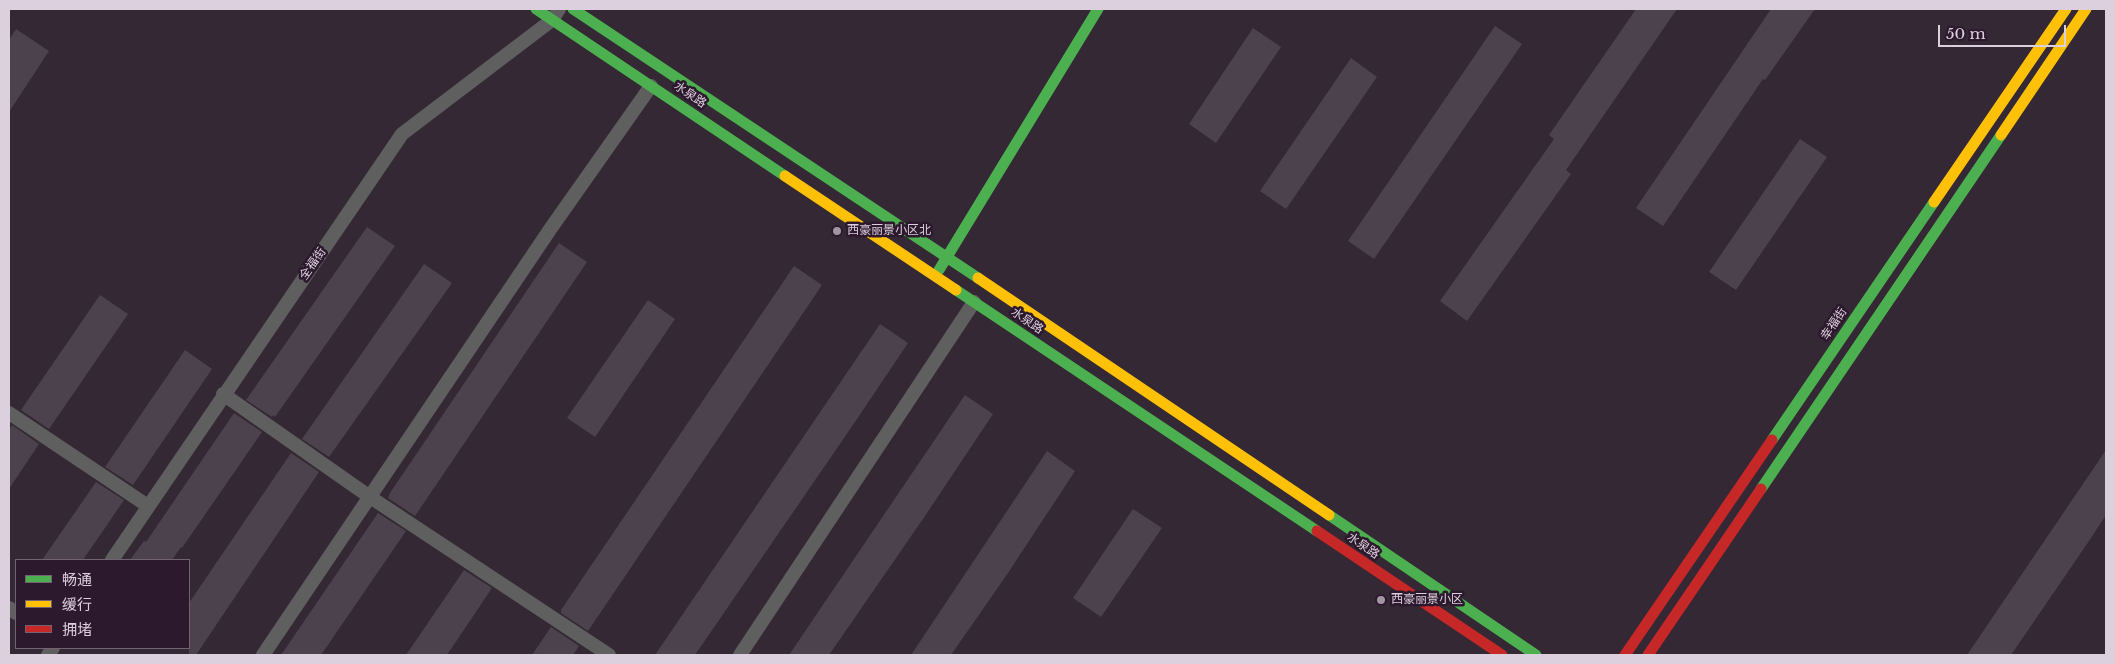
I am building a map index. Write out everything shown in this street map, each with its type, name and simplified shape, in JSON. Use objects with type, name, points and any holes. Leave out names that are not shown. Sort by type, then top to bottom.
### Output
[{"type":"main road","name":"水泉路","points":[[536,9],[556,14],[651,86],[1502,655]]},
{"type":"main road","name":"水泉路","points":[[573,9],[946,257],[1536,655]]},
{"type":"main road","points":[[935,276],[1098,9]]},
{"type":"main road","name":"幸福街","points":[[1625,655],[2066,9]]},
{"type":"main road","points":[[1648,655],[2086,9]]},
{"type":"street","name":"全福街","points":[[113,559],[223,394],[402,134],[556,14]]},
{"type":"street","points":[[263,655],[551,228],[651,86]]},
{"type":"street","points":[[740,655],[974,302]]},
{"type":"street","points":[[223,394],[370,497],[609,655]]},
{"type":"street","points":[[9,413],[148,506]]},
{"type":"building","points":[[1636,9],[1677,9],[1566,170],[1571,174],[1467,321],[1440,301],[1554,139],[1549,135]]},
{"type":"building","points":[[1771,9],[1815,9],[1765,80],[1763,79],[1663,226],[1636,208]]},
{"type":"building","points":[[1495,26],[1522,44],[1374,259],[1348,241]]},
{"type":"building","points":[[1253,28],[1281,47],[1216,143],[1189,124]]},
{"type":"building","points":[[16,29],[49,51],[9,112],[9,40]]},
{"type":"building","points":[[1351,58],[1377,77],[1286,209],[1260,191]]},
{"type":"building","points":[[1800,139],[1827,157],[1736,290],[1709,272]]},
{"type":"building","points":[[367,227],[395,246],[275,417],[273,415],[272,417],[246,400]]},
{"type":"building","points":[[559,243],[587,262],[415,516],[388,498],[390,493]]},
{"type":"building","points":[[424,264],[452,283],[329,457],[302,439]]},
{"type":"building","points":[[794,266],[822,285],[588,631],[561,613],[561,610]]},
{"type":"building","points":[[100,295],[128,314],[49,429],[21,410]]},
{"type":"building","points":[[648,300],[675,319],[595,437],[567,418]]},
{"type":"building","points":[[880,324],[908,343],[855,422],[695,655],[655,655]]},
{"type":"building","points":[[185,350],[212,369],[133,485],[105,467]]},
{"type":"building","points":[[965,395],[993,414],[925,516],[829,655],[789,655]]},
{"type":"building","points":[[234,413],[262,432],[173,559],[131,559],[144,541],[146,542]]},
{"type":"building","points":[[12,425],[39,444],[9,489],[9,430]]},
{"type":"building","points":[[2106,450],[2106,515],[2089,541],[2011,655],[1967,655]]},
{"type":"building","points":[[1047,451],[1075,471],[1008,573],[951,655],[911,655]]},
{"type":"building","points":[[291,453],[319,472],[196,655],[189,655],[190,602]]},
{"type":"building","points":[[96,482],[124,500],[84,559],[43,559]]},
{"type":"building","points":[[1133,509],[1162,528],[1101,617],[1073,598]]},
{"type":"building","points":[[378,513],[406,531],[321,655],[281,655]]},
{"type":"building","points":[[464,570],[492,588],[447,655],[406,655]]},
{"type":"building","points":[[551,627],[579,646],[573,655],[532,655]]},
{"type":"traffic: fast","points":[[536,9],[785,176]]},
{"type":"traffic: fast","points":[[573,9],[978,278]]},
{"type":"traffic: fast","points":[[939,270],[1098,9]]},
{"type":"traffic: fast","points":[[1761,489],[2001,135]]},
{"type":"traffic: fast","points":[[1772,440],[1934,202]]},
{"type":"traffic: fast","points":[[956,290],[1317,531]]},
{"type":"traffic: fast","points":[[1329,515],[1536,655]]},
{"type":"traffic: slow","points":[[1934,202],[2066,9]]},
{"type":"traffic: slow","points":[[2001,135],[2086,9]]},
{"type":"traffic: slow","points":[[785,176],[956,290]]},
{"type":"traffic: slow","points":[[978,278],[1329,515]]},
{"type":"traffic: jam","points":[[1625,655],[1772,440]]},
{"type":"traffic: jam","points":[[1648,655],[1761,489]]},
{"type":"traffic: jam","points":[[1317,531],[1502,655]]},
{"type":"place","name":"西豪丽景小区北","points":[[837,231]]},
{"type":"place","name":"西豪丽景小区","points":[[1381,600]]}]
